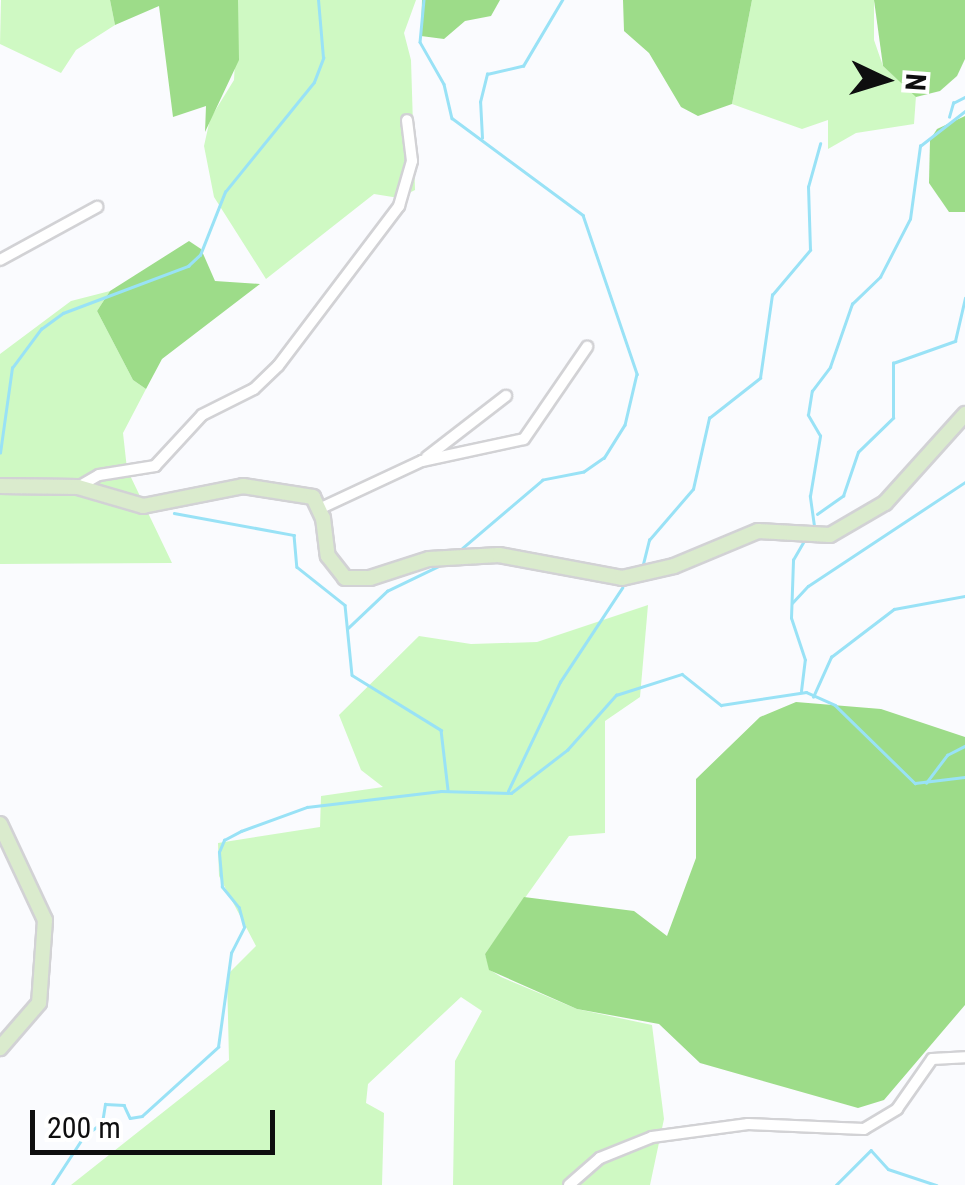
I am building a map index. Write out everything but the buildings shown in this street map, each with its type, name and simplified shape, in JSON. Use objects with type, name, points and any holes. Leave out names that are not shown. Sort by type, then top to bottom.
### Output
[{"type":"street","points":[[78,487],[99,474],[156,466],[197,418],[271,374],[400,206],[411,171],[406,120]]},
{"type":"street","points":[[0,260],[98,207]]},
{"type":"street","points":[[422,461],[524,439],[587,347]]},
{"type":"street","points":[[319,509],[422,461],[506,396]]},
{"type":"street","points":[[0,486],[78,487],[143,506],[212,489],[256,488],[313,497],[328,556],[345,578],[370,578],[429,560],[499,554],[622,578],[674,566],[758,530],[830,535],[886,502],[965,414]]},
{"type":"street","points":[[0,824],[45,920],[40,1004],[0,1048]]},
{"type":"street","points":[[569,1185],[600,1158],[652,1137],[748,1124],[864,1129],[897,1109],[932,1059],[965,1057]]},
{"type":"green space","points":[[1,0],[110,0],[115,25],[76,50],[61,73],[0,44]]},
{"type":"green space","points":[[110,0],[238,0],[239,60],[205,132],[206,106],[173,117],[159,6],[115,25]]},
{"type":"green space","points":[[238,0],[416,0],[404,33],[411,60],[415,190],[399,198],[374,194],[266,279],[214,197],[204,146],[210,119],[234,80]]},
{"type":"green space","points":[[422,0],[500,0],[491,16],[465,21],[444,39],[421,36]]},
{"type":"green space","points":[[623,0],[752,0],[732,104],[698,116],[681,107],[649,53],[624,31]]},
{"type":"green space","points":[[752,0],[874,0],[874,40],[883,66],[916,96],[914,124],[856,133],[828,149],[828,120],[802,129],[732,104]]},
{"type":"green space","points":[[874,0],[965,0],[965,59],[957,76],[940,91],[916,97],[883,66]]},
{"type":"green space","points":[[965,116],[965,212],[949,212],[929,183],[930,140],[937,129]]},
{"type":"green space","points":[[189,241],[201,249],[215,281],[260,284],[162,359],[146,389],[133,380],[97,311],[110,291]]},
{"type":"green space","points":[[110,291],[97,311],[133,380],[146,389],[123,433],[127,469],[172,563],[0,564],[0,354],[71,301]]},
{"type":"green space","points":[[648,605],[640,697],[605,721],[605,833],[569,836],[485,954],[490,970],[501,977],[577,1009],[652,1025],[664,1119],[650,1185],[453,1185],[455,1061],[482,1011],[461,997],[368,1084],[366,1103],[384,1113],[382,1185],[71,1185],[229,1060],[227,975],[256,946],[219,876],[218,843],[320,827],[321,796],[383,787],[361,770],[339,715],[419,636],[471,644],[537,642]]},
{"type":"green space","points":[[796,702],[881,709],[965,737],[965,1005],[884,1100],[858,1108],[700,1063],[659,1024],[577,1009],[489,970],[485,954],[524,897],[634,911],[667,936],[696,858],[696,779],[760,717]]},
{"type":"waterway","points":[[0,453],[12,368],[41,329],[63,313],[188,266],[200,255],[225,192],[314,82],[323,58],[318,0]]},
{"type":"waterway","points":[[424,0],[420,42],[444,84],[452,118],[583,215],[637,374],[625,425],[604,458],[584,472],[543,480],[462,549]]},
{"type":"waterway","points":[[482,138],[480,102],[487,74],[523,66],[562,0]]},
{"type":"waterway","points":[[949,117],[953,103],[965,97]]},
{"type":"waterway","points":[[814,526],[810,496],[820,436],[808,415],[812,391],[830,367],[852,304],[880,277],[910,219],[920,146],[965,111]]},
{"type":"waterway","points":[[643,564],[649,540],[693,489],[709,418],[760,378],[772,295],[810,250],[808,187],[820,144]]},
{"type":"waterway","points":[[817,514],[843,496],[858,452],[893,418],[893,363],[955,341],[965,298]]},
{"type":"waterway","points":[[792,603],[808,586],[965,482]]},
{"type":"waterway","points":[[174,513],[294,535],[297,567],[345,605],[352,675],[441,730],[448,790]]},
{"type":"waterway","points":[[801,691],[805,660],[791,618],[793,560],[803,543]]},
{"type":"waterway","points":[[348,628],[387,591],[445,563]]},
{"type":"waterway","points":[[508,791],[560,682],[622,588]]},
{"type":"waterway","points":[[813,697],[831,657],[894,609],[965,596]]},
{"type":"waterway","points":[[52,1185],[84,1136],[102,1123],[105,1104],[124,1105],[130,1118],[142,1116],[218,1047],[231,953],[244,927],[239,908],[222,887],[219,852],[224,840],[241,831],[307,807],[441,791],[511,793],[567,750],[616,695],[682,674],[721,705],[806,692],[835,705],[915,783],[965,777]]},
{"type":"waterway","points":[[926,783],[947,755],[965,746]]},
{"type":"waterway","points":[[836,1185],[871,1150],[888,1169],[936,1185]]}]
